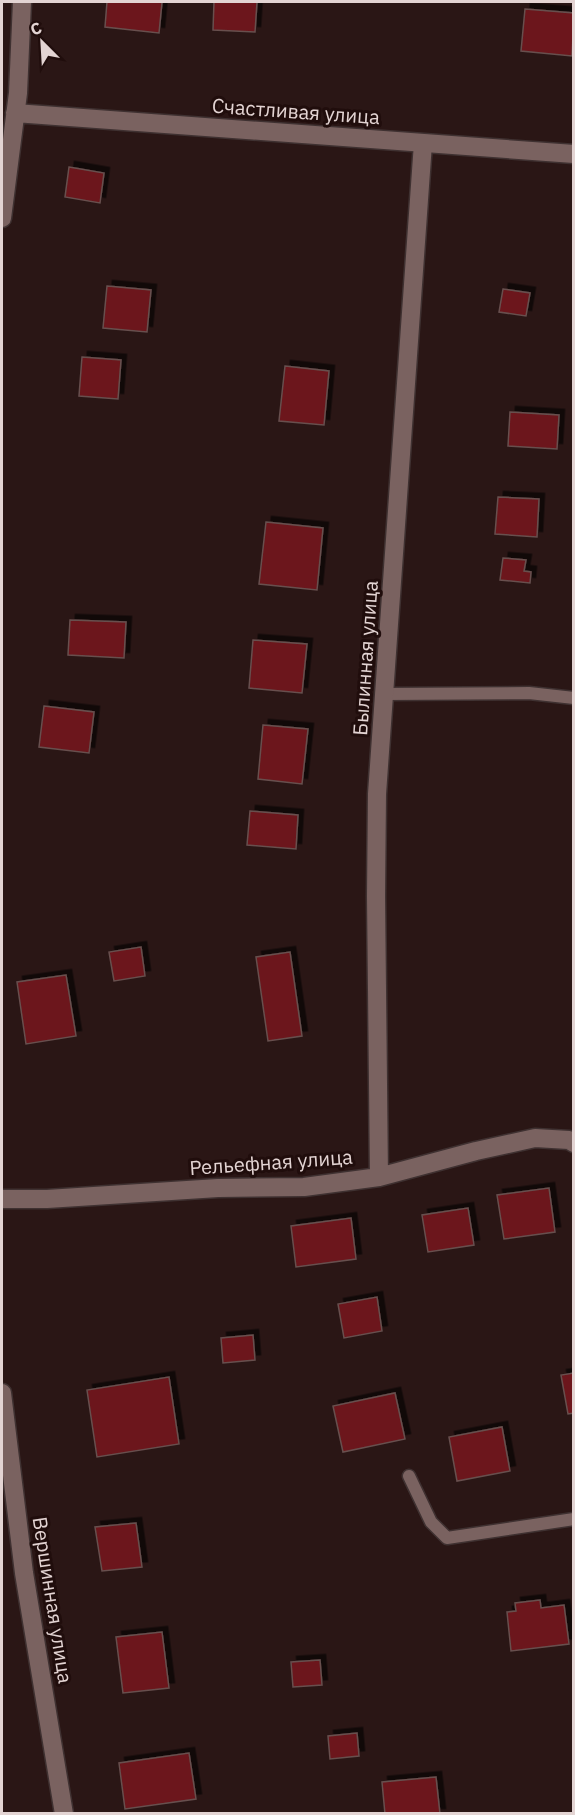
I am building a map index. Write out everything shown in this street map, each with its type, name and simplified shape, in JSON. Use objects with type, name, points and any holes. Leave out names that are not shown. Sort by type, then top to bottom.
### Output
[{"type":"street","points":[[2,218],[15,113],[10,92],[22,2]]},
{"type":"street","name":"Счастливая улица","points":[[15,113],[573,154]]},
{"type":"street","name":"Былинная улица","points":[[379,1177],[377,794],[423,143]]},
{"type":"street","name":"Рельефная улица","points":[[2,1199],[47,1199],[218,1188],[304,1187],[379,1177],[535,1138],[569,1140],[573,1143]]},
{"type":"street","name":"Вершинная улица","points":[[2,1393],[24,1573],[64,1814]]},
{"type":"lane","points":[[385,693],[529,693],[573,698]]},
{"type":"lane","points":[[409,1476],[431,1522],[447,1538],[573,1519]]},
{"type":"building","points":[[107,2],[162,2],[159,33],[105,27]]},
{"type":"building","points":[[214,2],[257,2],[255,32],[213,30]]},
{"type":"building","points":[[525,9],[574,13],[572,56],[521,51]]},
{"type":"building","points":[[69,167],[104,173],[100,203],[65,197]]},
{"type":"building","points":[[107,286],[151,290],[147,332],[103,328]]},
{"type":"building","points":[[503,289],[530,293],[526,316],[499,312]]},
{"type":"building","points":[[82,357],[121,360],[118,399],[79,396]]},
{"type":"building","points":[[285,366],[329,371],[324,425],[279,421]]},
{"type":"building","points":[[510,412],[559,415],[557,449],[508,446]]},
{"type":"building","points":[[498,497],[539,499],[537,537],[495,534]]},
{"type":"building","points":[[266,522],[323,528],[317,590],[259,584]]},
{"type":"building","points":[[503,558],[526,560],[524,571],[531,572],[530,583],[500,580]]},
{"type":"building","points":[[70,620],[126,622],[124,658],[68,655]]},
{"type":"building","points":[[253,640],[307,644],[302,693],[249,688]]},
{"type":"building","points":[[44,706],[94,712],[89,753],[39,747]]},
{"type":"building","points":[[263,725],[308,729],[302,784],[258,779]]},
{"type":"building","points":[[250,811],[298,815],[296,849],[247,845]]},
{"type":"building","points":[[141,947],[145,976],[114,981],[109,952]]},
{"type":"building","points":[[290,952],[302,1036],[268,1041],[256,957]]},
{"type":"building","points":[[66,975],[76,1036],[26,1044],[17,982]]},
{"type":"building","points":[[549,1188],[555,1232],[504,1239],[497,1195]]},
{"type":"building","points":[[468,1208],[474,1245],[428,1252],[422,1215]]},
{"type":"building","points":[[351,1218],[356,1259],[296,1267],[291,1226]]},
{"type":"building","points":[[377,1297],[382,1331],[344,1338],[338,1304]]},
{"type":"building","points":[[253,1335],[255,1360],[223,1363],[221,1338]]},
{"type":"building","points":[[574,1373],[574,1413],[568,1414],[561,1375]]},
{"type":"building","points":[[169,1377],[179,1444],[97,1457],[87,1390]]},
{"type":"building","points":[[395,1393],[405,1439],[343,1452],[333,1406]]},
{"type":"building","points":[[502,1427],[510,1471],[457,1481],[449,1437]]},
{"type":"building","points":[[136,1523],[142,1567],[102,1571],[95,1527]]},
{"type":"building","points":[[540,1600],[541,1608],[564,1605],[569,1644],[511,1651],[507,1612],[516,1611],[515,1603]]},
{"type":"building","points":[[162,1632],[169,1688],[123,1693],[116,1637]]},
{"type":"building","points":[[320,1660],[322,1685],[293,1687],[291,1662]]},
{"type":"building","points":[[357,1733],[359,1756],[330,1759],[328,1736]]},
{"type":"building","points":[[189,1753],[196,1799],[125,1809],[119,1763]]},
{"type":"building","points":[[436,1777],[440,1814],[385,1814],[382,1782]]}]
